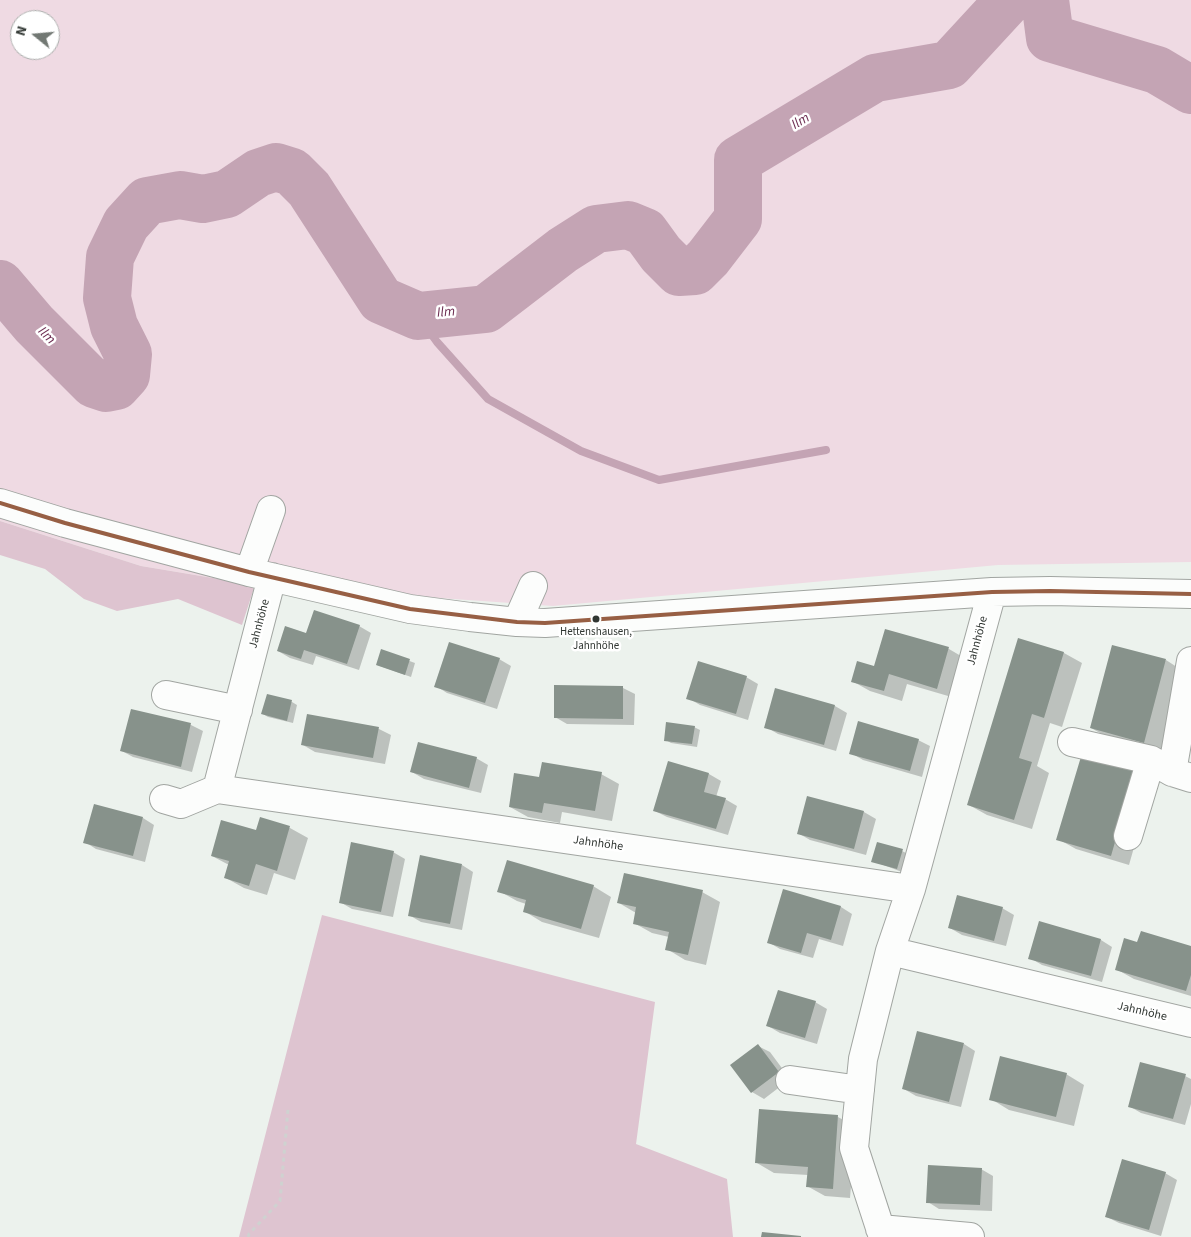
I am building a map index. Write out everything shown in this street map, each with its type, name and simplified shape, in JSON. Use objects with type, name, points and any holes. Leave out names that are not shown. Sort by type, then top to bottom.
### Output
[{"type":"street","points":[[0,504],[65,523],[261,574],[410,609],[517,622],[545,623],[992,592],[1050,591],[1191,594]]},
{"type":"street","name":"Jahnhöhe","points":[[271,510],[238,710],[217,789],[911,889]]},
{"type":"street","points":[[517,622],[533,586]]},
{"type":"street","name":"Jahnhöhe","points":[[882,1233],[854,1148],[863,1059],[890,951],[911,889],[992,592]]},
{"type":"street","points":[[1128,836],[1171,770],[1191,661]]},
{"type":"street","points":[[166,695],[238,710]]},
{"type":"street","points":[[1072,742],[1171,770]]},
{"type":"street","points":[[164,800],[180,804],[217,789]]},
{"type":"street","name":"Jahnhöhe","points":[[890,951],[1191,1023]]},
{"type":"street","points":[[790,1080],[860,1090]]},
{"type":"street","points":[[882,1233],[970,1237]]},
{"type":"path","points":[[248,1237],[280,1201],[288,1109]]},
{"type":"shaded area","points":[[0,0],[1191,0],[1191,562],[998,565],[553,606],[255,585],[141,566],[0,521]]},
{"type":"shaded area","points":[[0,521],[141,566],[255,585],[242,625],[178,599],[117,611],[84,599],[45,569],[0,555]]},
{"type":"shaded area","points":[[322,915],[655,1002],[636,1144],[727,1179],[733,1237],[239,1237]]},
{"type":"building","points":[[314,610],[360,625],[347,664],[304,650],[301,659],[277,651],[285,626],[306,633]]},
{"type":"building","points":[[885,629],[949,647],[937,689],[889,674],[884,691],[851,682],[857,661],[874,666]]},
{"type":"building","points":[[1018,638],[1064,652],[1044,718],[1032,714],[1019,758],[1032,762],[1014,820],[967,805]]},
{"type":"building","points":[[449,642],[500,658],[485,703],[434,687]]},
{"type":"building","points":[[1112,645],[1166,659],[1144,743],[1090,728]]},
{"type":"building","points":[[381,649],[410,659],[405,675],[376,665]]},
{"type":"building","points":[[698,661],[747,676],[736,714],[686,699]]},
{"type":"building","points":[[554,685],[623,686],[623,719],[554,718]]},
{"type":"building","points":[[775,688],[835,705],[824,745],[764,728]]},
{"type":"building","points":[[267,694],[292,700],[287,721],[261,714]]},
{"type":"building","points":[[131,709],[191,723],[181,767],[120,751]]},
{"type":"building","points":[[307,714],[379,727],[373,758],[301,745]]},
{"type":"building","points":[[858,721],[919,739],[910,771],[849,754]]},
{"type":"building","points":[[666,722],[695,726],[692,744],[664,741]]},
{"type":"building","points":[[418,742],[477,757],[469,788],[410,772]]},
{"type":"building","points":[[1083,750],[1137,766],[1111,856],[1056,840]]},
{"type":"building","points":[[668,761],[709,773],[704,792],[726,798],[716,829],[653,811]]},
{"type":"building","points":[[542,762],[602,772],[595,811],[544,803],[542,813],[509,807],[514,773],[539,777]]},
{"type":"building","points":[[807,796],[864,811],[854,849],[797,834]]},
{"type":"building","points":[[94,804],[143,817],[133,856],[83,843]]},
{"type":"building","points":[[260,817],[290,826],[277,871],[256,864],[249,886],[224,878],[229,861],[211,856],[221,820],[256,830]]},
{"type":"building","points":[[351,842],[394,851],[381,912],[339,903]]},
{"type":"building","points":[[877,842],[903,849],[897,869],[871,862]]},
{"type":"building","points":[[420,855],[462,864],[450,924],[408,916]]},
{"type":"building","points":[[507,860],[594,885],[581,929],[523,912],[526,900],[497,892]]},
{"type":"building","points":[[624,873],[703,890],[688,955],[665,950],[669,932],[633,924],[636,907],[617,903]]},
{"type":"building","points":[[783,889],[841,906],[831,940],[807,933],[801,953],[767,943]]},
{"type":"building","points":[[957,895],[1003,907],[994,941],[948,928]]},
{"type":"building","points":[[1039,921],[1101,939],[1091,976],[1028,959]]},
{"type":"building","points":[[1141,931],[1191,946],[1191,975],[1186,991],[1115,970],[1124,938],[1137,942]]},
{"type":"building","points":[[778,990],[816,1001],[805,1038],[766,1026]]},
{"type":"building","points":[[917,1031],[964,1043],[949,1102],[902,1089]]},
{"type":"building","points":[[758,1044],[779,1072],[751,1093],[730,1065]]},
{"type":"building","points":[[1000,1056],[1067,1073],[1056,1117],[989,1100]]},
{"type":"building","points":[[1140,1062],[1186,1074],[1173,1119],[1128,1107]]},
{"type":"building","points":[[759,1109],[838,1115],[833,1189],[806,1187],[808,1167],[755,1163]]},
{"type":"building","points":[[1122,1159],[1166,1172],[1149,1230],[1105,1217]]},
{"type":"building","points":[[928,1165],[982,1168],[980,1205],[926,1203]]},
{"type":"building","points":[[762,1232],[801,1236],[801,1237],[761,1237]]},
{"type":"waterway","name":"Ilm","points":[[0,284],[34,324],[94,384],[106,388],[116,386],[126,375],[128,354],[114,326],[107,298],[110,257],[126,224],[147,201],[180,195],[203,199],[227,194],[258,173],[276,167],[292,172],[309,189],[381,300],[418,316],[486,309],[563,250],[596,229],[628,225],[645,232],[661,254],[679,272],[695,271],[708,258],[738,219],[738,160],[875,78],[949,65],[1009,0]]},
{"type":"waterway","name":"Ilm","points":[[1045,0],[1050,38],[1157,70],[1191,90]]},
{"type":"waterway","points":[[418,316],[437,342],[488,399],[581,451],[659,480],[826,450]]},
{"type":"transit line","points":[[0,503],[65,523],[249,572],[410,609],[517,622],[545,623],[992,592],[1050,591],[1191,594]]},
{"type":"place","name":"Hettenshausen, Jahnhöhe","points":[[596,619]]}]
